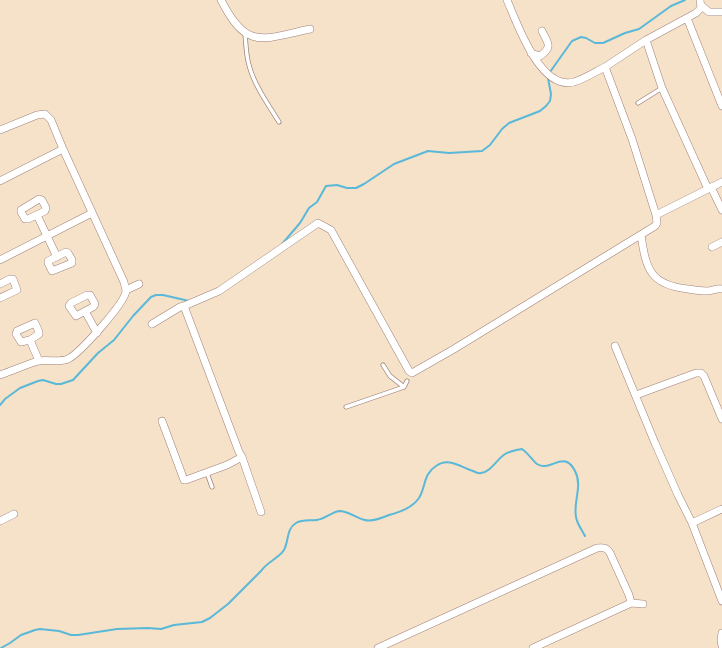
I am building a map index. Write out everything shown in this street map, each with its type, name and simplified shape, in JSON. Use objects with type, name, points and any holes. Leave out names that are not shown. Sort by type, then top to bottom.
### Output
[{"type":"street","points":[[221,0],[230,18],[238,28],[245,34],[253,37],[268,38],[310,29]]},
{"type":"street","points":[[507,0],[531,53],[542,68],[553,78],[563,82],[574,82],[605,67],[646,40],[687,18],[699,10],[701,3]]},
{"type":"street","points":[[701,3],[709,12],[722,12]]},
{"type":"street","points":[[687,18],[722,106]]},
{"type":"street","points":[[531,53],[540,56],[548,50],[549,44],[542,31]]},
{"type":"street","points":[[646,40],[662,88],[709,188],[722,210]]},
{"type":"street","points":[[152,324],[180,307],[219,291],[318,223],[331,230],[411,374],[641,235],[657,223],[656,215],[632,139],[605,67]]},
{"type":"street","points":[[0,130],[37,115],[46,114],[51,120],[124,282],[126,290],[123,298],[96,333],[77,353],[68,359],[59,361],[39,361],[0,375]]},
{"type":"street","points":[[0,181],[63,149]]},
{"type":"street","points":[[656,215],[722,182]]},
{"type":"street","points":[[0,260],[92,212]]},
{"type":"street","points":[[37,215],[57,257]]},
{"type":"street","points":[[641,235],[650,270],[659,280],[672,286],[684,288],[706,291],[722,289]]},
{"type":"street","points":[[712,247],[722,242]]},
{"type":"street","points":[[0,298],[17,290],[12,279],[1,282]]},
{"type":"street","points":[[126,290],[138,284]]},
{"type":"street","points":[[184,306],[242,457],[261,512]]},
{"type":"street","points":[[85,311],[96,333]]},
{"type":"street","points":[[30,340],[39,361]]},
{"type":"street","points":[[615,346],[672,482],[692,523],[722,601]]},
{"type":"street","points":[[636,395],[696,373],[701,373],[704,376],[722,419]]},
{"type":"street","points":[[162,421],[184,480],[207,473],[242,457]]},
{"type":"street","points":[[692,523],[722,510]]},
{"type":"street","points":[[0,521],[14,514]]},
{"type":"street","points":[[378,648],[602,547],[607,549],[610,553],[629,595],[631,604]]},
{"type":"street","points":[[536,647],[631,604],[643,604]]},
{"type":"street","points":[[719,648],[722,640]]},
{"type":"lane","points":[[245,34],[248,64],[259,90],[279,122]]},
{"type":"lane","points":[[638,103],[662,88]]},
{"type":"lane","points":[[383,365],[390,376],[404,387]]},
{"type":"lane","points":[[346,407],[404,387],[407,381]]},
{"type":"lane","points":[[207,473],[212,487]]},
{"type":"waterway","points":[[550,72],[572,41],[581,37],[595,43],[603,43],[625,33],[639,29],[671,6],[685,0]]},
{"type":"waterway","points":[[282,244],[300,223],[309,208],[317,202],[326,186],[337,185],[347,188],[356,188],[394,164],[428,151],[449,153],[482,151],[490,145],[502,129],[509,123],[540,111],[546,106],[550,101],[551,94],[548,78]]},
{"type":"waterway","points":[[0,405],[5,399],[20,388],[38,381],[43,380],[61,384],[73,380],[98,353],[114,340],[133,316],[151,297],[163,295],[189,301]]},
{"type":"waterway","points":[[1,648],[21,635],[40,629],[78,635],[117,629],[161,629],[174,625],[202,622],[210,618],[228,604],[266,565],[282,553],[286,547],[289,532],[296,523],[320,519],[339,511],[368,520],[380,518],[401,511],[409,507],[419,498],[427,477],[432,469],[445,462],[480,473],[491,468],[505,454],[522,449],[535,463],[541,466],[563,461],[567,462],[573,467],[577,477],[578,488],[575,511],[578,525],[585,536]]}]
